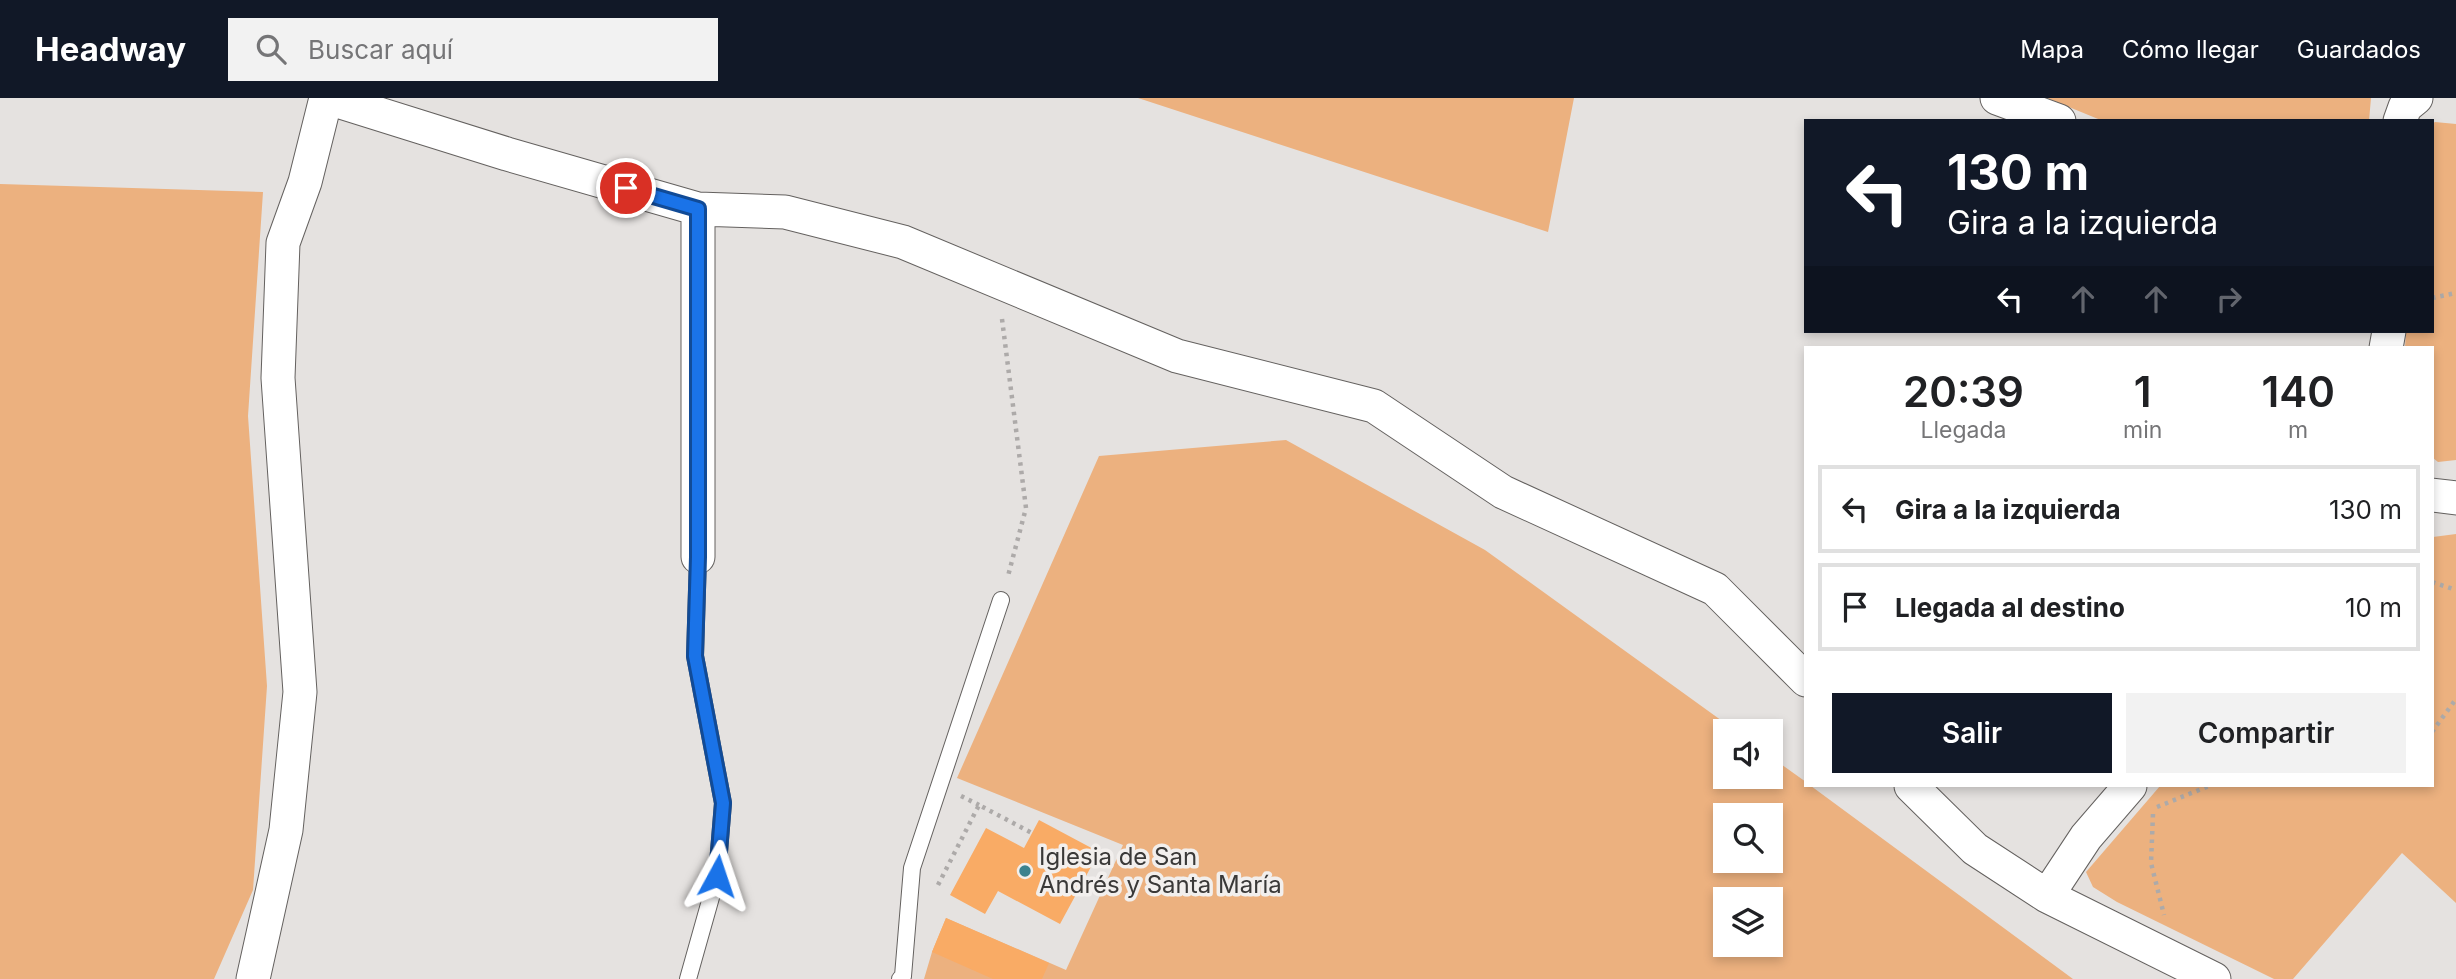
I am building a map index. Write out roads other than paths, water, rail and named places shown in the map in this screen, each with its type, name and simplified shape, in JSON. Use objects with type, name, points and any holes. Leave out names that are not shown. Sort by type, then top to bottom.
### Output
[{"type":"street","points":[[253,979],[286,830],[300,692],[278,378],[283,243],[305,182],[327,98],[698,209],[785,212],[903,242],[1177,356],[1374,407],[1503,492],[1715,589],[1804,678]]},
{"type":"street","points":[[1997,98],[2054,119]]},
{"type":"street","points":[[2401,119],[2405,107],[2416,98]]},
{"type":"street","points":[[698,209],[698,557]]},
{"type":"street","points":[[2434,495],[2456,498]]},
{"type":"street","points":[[1912,787],[1975,849],[2048,896],[2214,979]]},
{"type":"street","points":[[2048,896],[2086,837],[2129,787]]},
{"type":"lane","points":[[688,979],[717,876],[723,803],[695,656],[698,557]]},
{"type":"lane","points":[[900,979],[903,975],[912,868],[1001,600]]},
{"type":"place","name":"Iglesia de San Andrés y Santa María","points":[[1025,871]]}]
